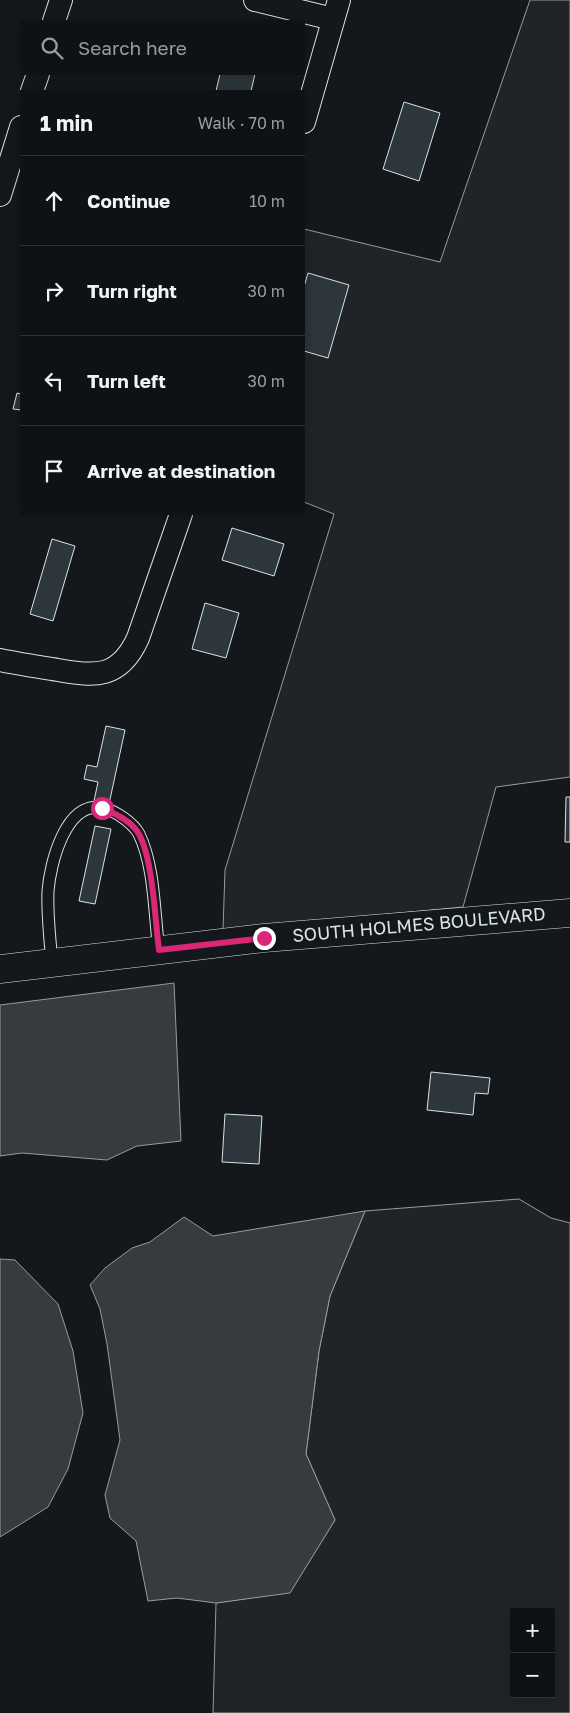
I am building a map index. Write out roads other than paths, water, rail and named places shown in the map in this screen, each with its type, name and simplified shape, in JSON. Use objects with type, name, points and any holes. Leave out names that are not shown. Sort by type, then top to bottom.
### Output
[{"type":"main road","name":"SOUTH HOLMES BOULEVARD","points":[[0,969],[264,938],[570,913]]},
{"type":"street","points":[[54,20],[61,0]]},
{"type":"street","points":[[255,0],[336,10],[305,118]]},
{"type":"street","points":[[32,90],[38,75]]},
{"type":"street","points":[[0,196],[20,130]]},
{"type":"street","points":[[0,660],[76,674],[102,674],[119,666],[131,654],[181,515]]},
{"type":"lane","points":[[52,963],[48,889],[58,848],[67,824],[83,810],[102,808],[126,820],[138,832],[147,856],[159,950]]}]
